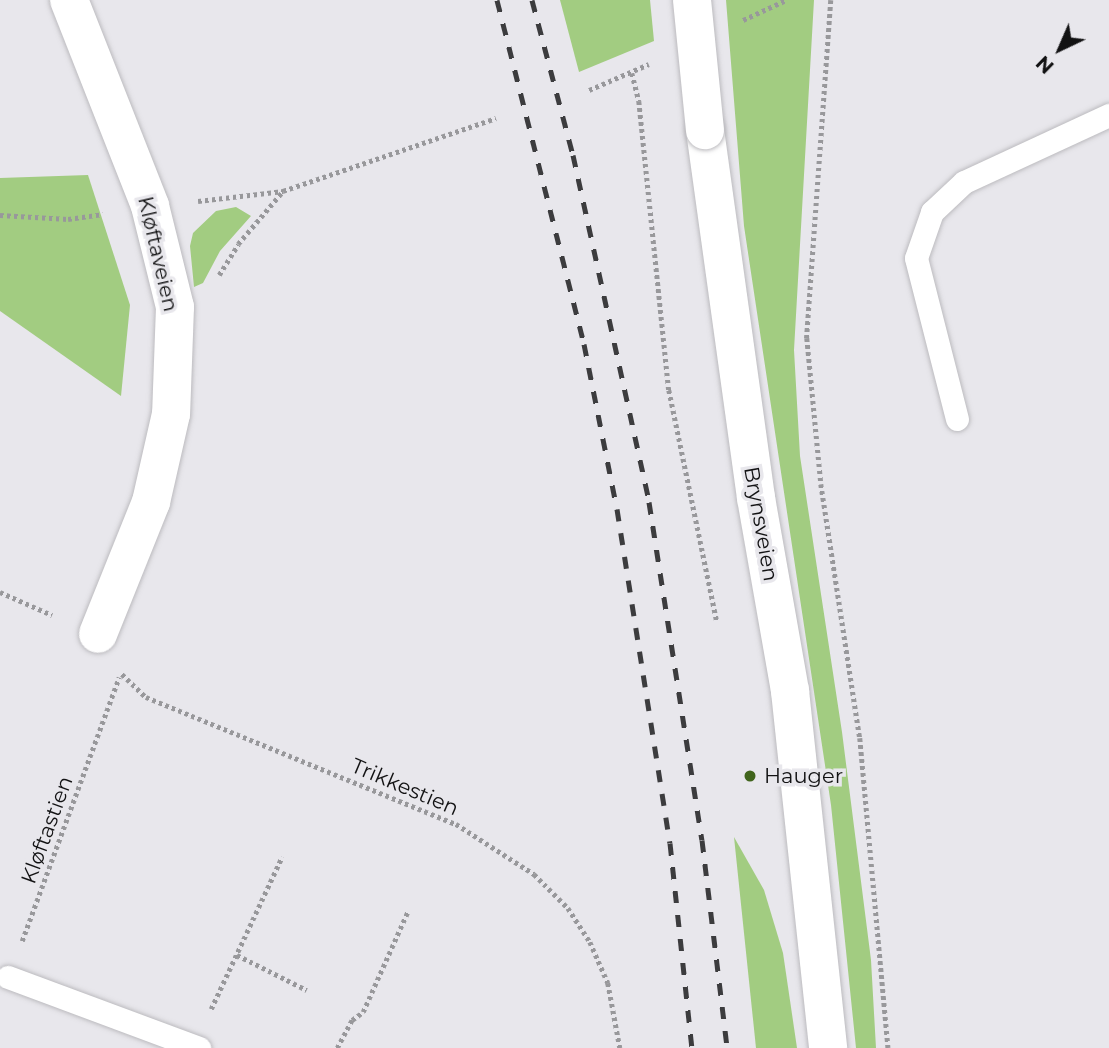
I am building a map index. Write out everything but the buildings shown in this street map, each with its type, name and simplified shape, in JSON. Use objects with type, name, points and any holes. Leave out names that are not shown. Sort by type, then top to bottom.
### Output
[{"type":"main road","name":"Kløftaveien","points":[[69,0],[150,206],[174,307],[171,414],[154,489],[98,635]]},
{"type":"main road","name":"Brynsveien","points":[[692,0],[705,130],[756,498],[790,691],[828,1048]]},
{"type":"lane","points":[[957,419],[916,257],[932,212],[964,182],[1107,122]]},
{"type":"lane","points":[[8,977],[197,1046]]},
{"type":"path","points":[[831,0],[807,338],[821,484],[860,738],[888,1048]]},
{"type":"path","points":[[589,90],[632,73],[639,101],[669,390],[718,621]]},
{"type":"path","points":[[0,215],[68,219],[150,206],[283,191],[496,118]]},
{"type":"path","points":[[174,307],[213,288],[238,244],[283,191]]},
{"type":"path","points":[[0,592],[98,635]]},
{"type":"path","name":"Trikkestien","points":[[98,635],[121,673],[146,697],[456,824],[534,874],[568,908],[590,942],[608,983],[620,1048]]},
{"type":"path","name":"Kløftastien","points":[[8,977],[121,673]]},
{"type":"path","points":[[197,1046],[282,857]]},
{"type":"path","points":[[337,1048],[352,1020],[363,1012],[408,912]]},
{"type":"path","points":[[237,955],[307,990]]},
{"type":"green space","points":[[560,0],[650,0],[654,41],[579,72]]},
{"type":"green space","points":[[726,0],[814,0],[794,350],[800,456],[842,732],[871,960],[876,1048],[856,1048],[831,805],[744,226]]},
{"type":"green space","points":[[88,175],[130,305],[121,396],[0,311],[0,178]]},
{"type":"green space","points":[[236,207],[251,216],[220,251],[203,283],[194,287],[190,246],[193,233],[216,211]]},
{"type":"green space","points":[[734,837],[764,890],[783,953],[797,1048],[756,1048]]},
{"type":"railway","points":[[497,0],[584,344],[617,509],[670,843],[692,1048]]},
{"type":"railway","points":[[532,0],[573,155],[649,502],[702,840],[727,1048]]},
{"type":"place","name":"Hauger","points":[[750,776]]}]
